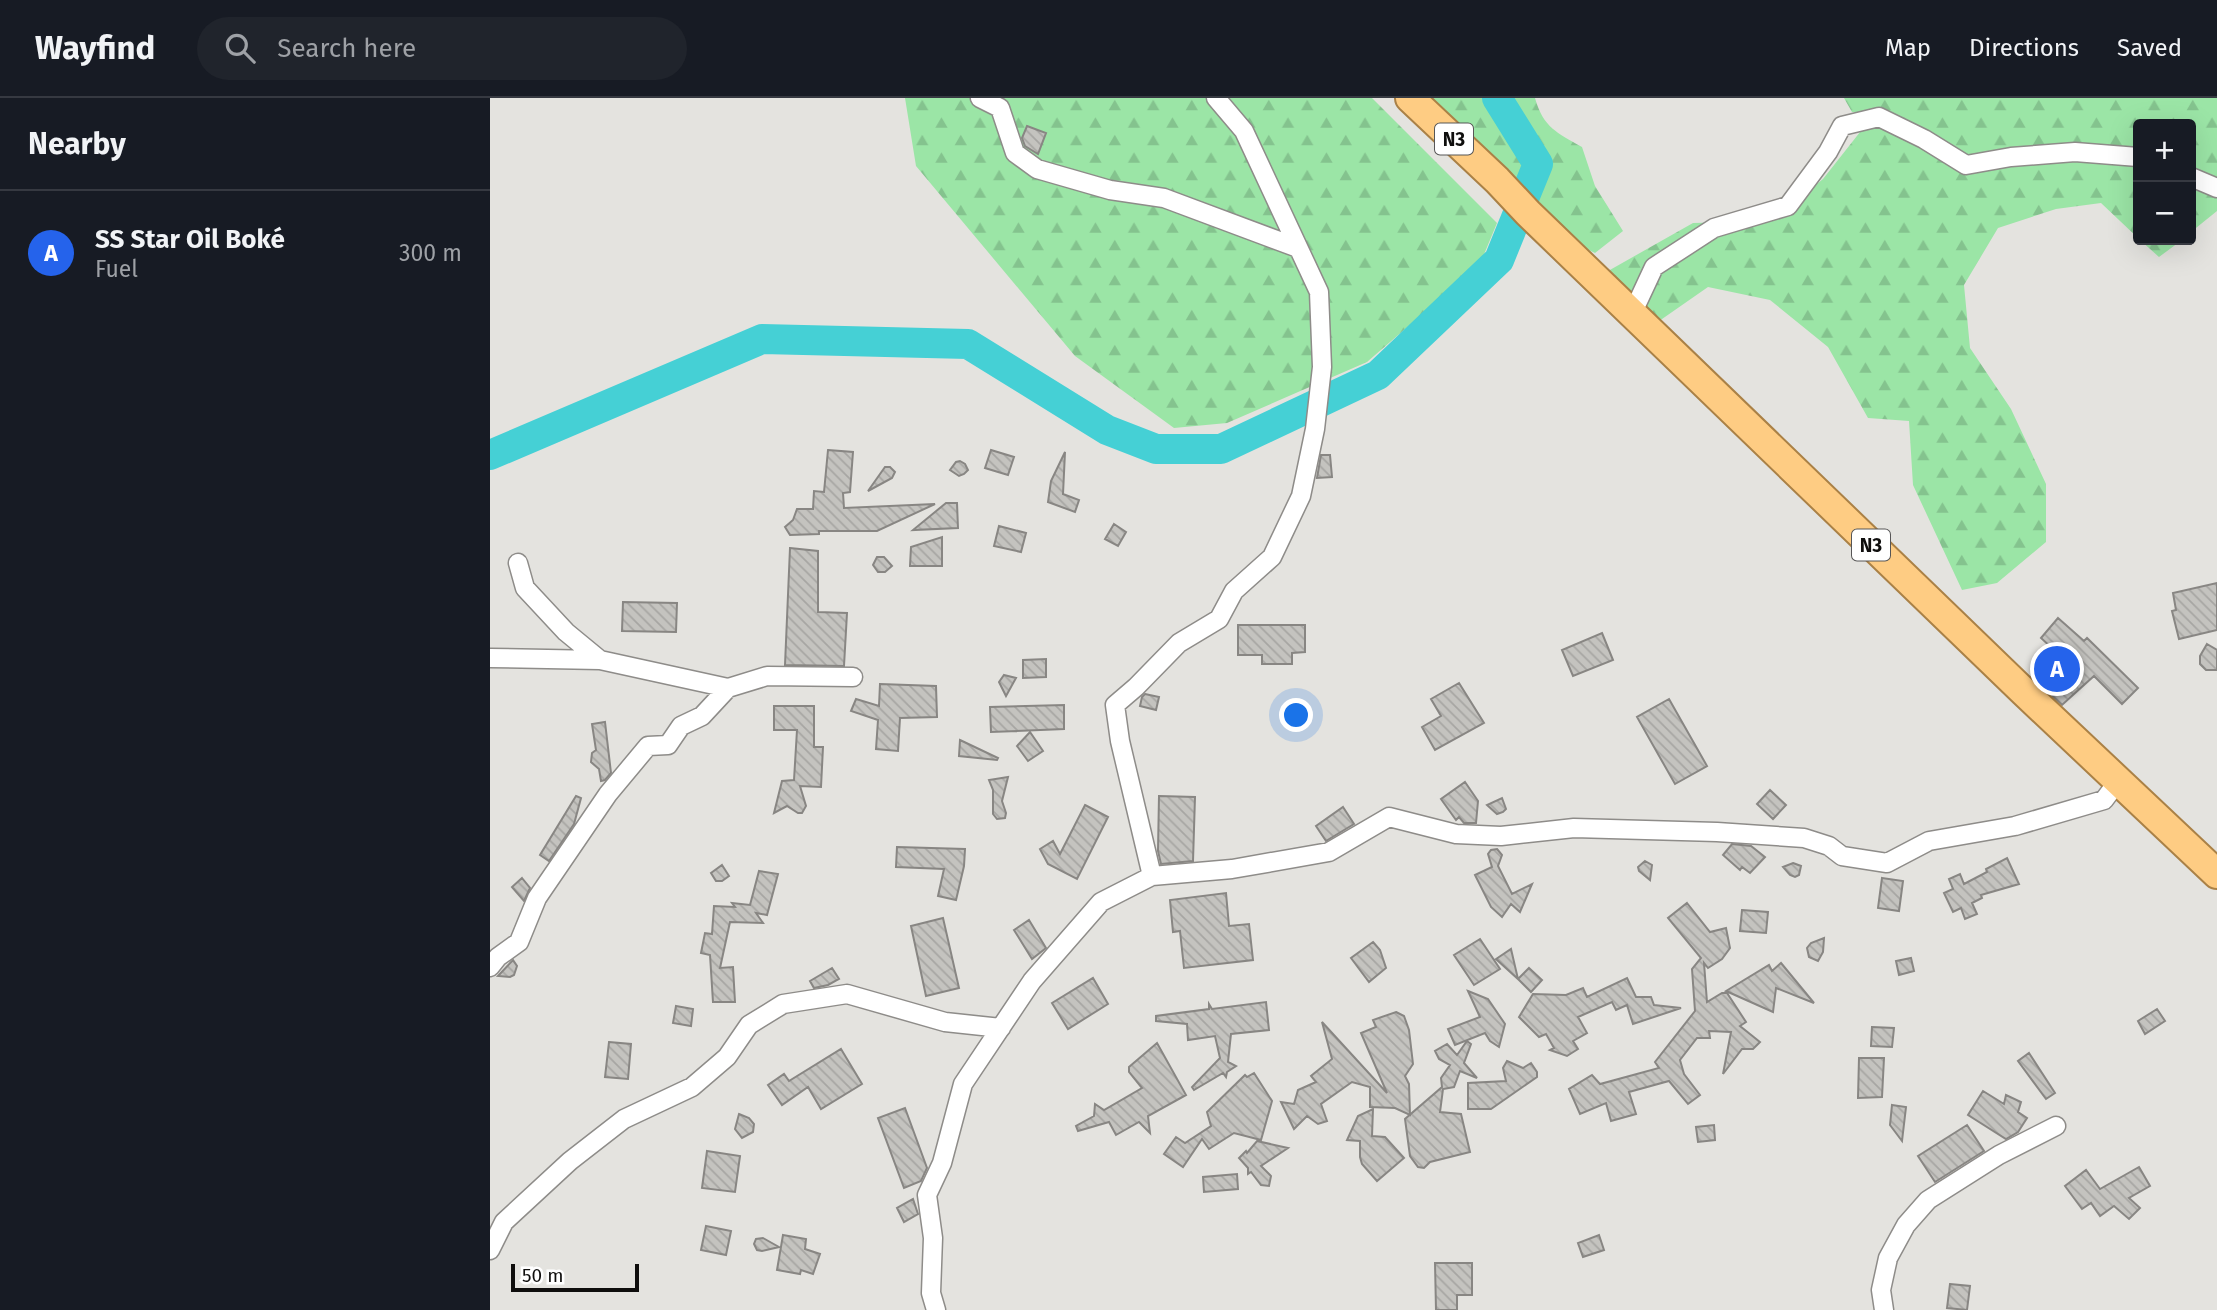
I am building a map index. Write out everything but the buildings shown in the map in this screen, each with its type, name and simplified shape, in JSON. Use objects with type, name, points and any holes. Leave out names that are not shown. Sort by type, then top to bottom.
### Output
[{"type":"highway","name":"N3","points":[[1410,98],[2024,692],[2217,874]]},
{"type":"street","points":[[980,98],[1000,108],[1015,153],[1037,169],[1111,190],[1164,198],[1298,248]]},
{"type":"street","points":[[1152,876],[1120,740],[1115,705],[1179,643],[1219,619],[1234,591],[1272,557],[1301,496],[1315,429],[1322,367],[1319,292],[1244,131],[1216,98]]},
{"type":"street","points":[[1633,312],[1654,267],[1714,228],[1788,206],[1828,152],[1842,126],[1879,117],[1924,139],[1966,165],[2011,157],[2075,152],[2133,157]]},
{"type":"street","points":[[2196,179],[2217,188]]},
{"type":"street","points":[[518,563],[525,588],[566,632],[600,660]]},
{"type":"street","points":[[490,658],[600,660],[728,688],[767,676],[853,677]]},
{"type":"street","points":[[490,967],[498,957],[519,942],[537,898],[608,794],[648,746],[667,745],[681,726],[702,716],[728,688]]},
{"type":"street","points":[[936,1310],[931,1293],[933,1238],[927,1195],[942,1163],[963,1084],[1032,981],[1101,902],[1152,876],[1232,869],[1329,852],[1390,817],[1455,834],[1501,836],[1574,828],[1717,832],[1804,838],[1829,846],[1842,856],[1887,863],[1929,841],[2015,826],[2104,800],[2119,780]]},
{"type":"street","points":[[490,1251],[504,1222],[570,1161],[624,1119],[692,1087],[727,1057],[749,1025],[783,1004],[847,993],[945,1022],[1001,1028]]},
{"type":"street","points":[[1884,1310],[1881,1290],[1888,1258],[1906,1225],[1928,1200],[1999,1155],[2056,1126]]},
{"type":"green space","points":[[905,98],[1372,98],[1497,223],[1480,264],[1367,362],[1227,423],[1174,428],[1075,356],[916,166]]},
{"type":"green space","points":[[1412,98],[1535,98],[1547,123],[1565,138],[1582,147],[1595,186],[1623,231],[1595,253],[1527,220]]},
{"type":"green space","points":[[1844,98],[2217,98],[2217,211],[2196,228],[2196,119],[2133,119],[2133,233],[2101,203],[2056,209],[1998,228],[1964,285],[1970,348],[2011,409],[2046,484],[2046,542],[1997,583],[1962,590],[1913,485],[1909,421],[1868,418],[1828,347],[1770,300],[1708,287],[1652,326],[1601,275],[1693,223],[1771,221],[1823,179],[1864,127],[1891,113],[1852,112]]},
{"type":"green space","points":[[2146,245],[2175,245],[2159,257]]},
{"type":"waterway","points":[[490,455],[762,339],[968,344],[1107,430],[1156,449],[1221,449],[1378,375],[1499,260],[1538,164],[1497,98]]},
{"type":"place","name":"SS Star Oil Boké","points":[[2057,669]]}]
